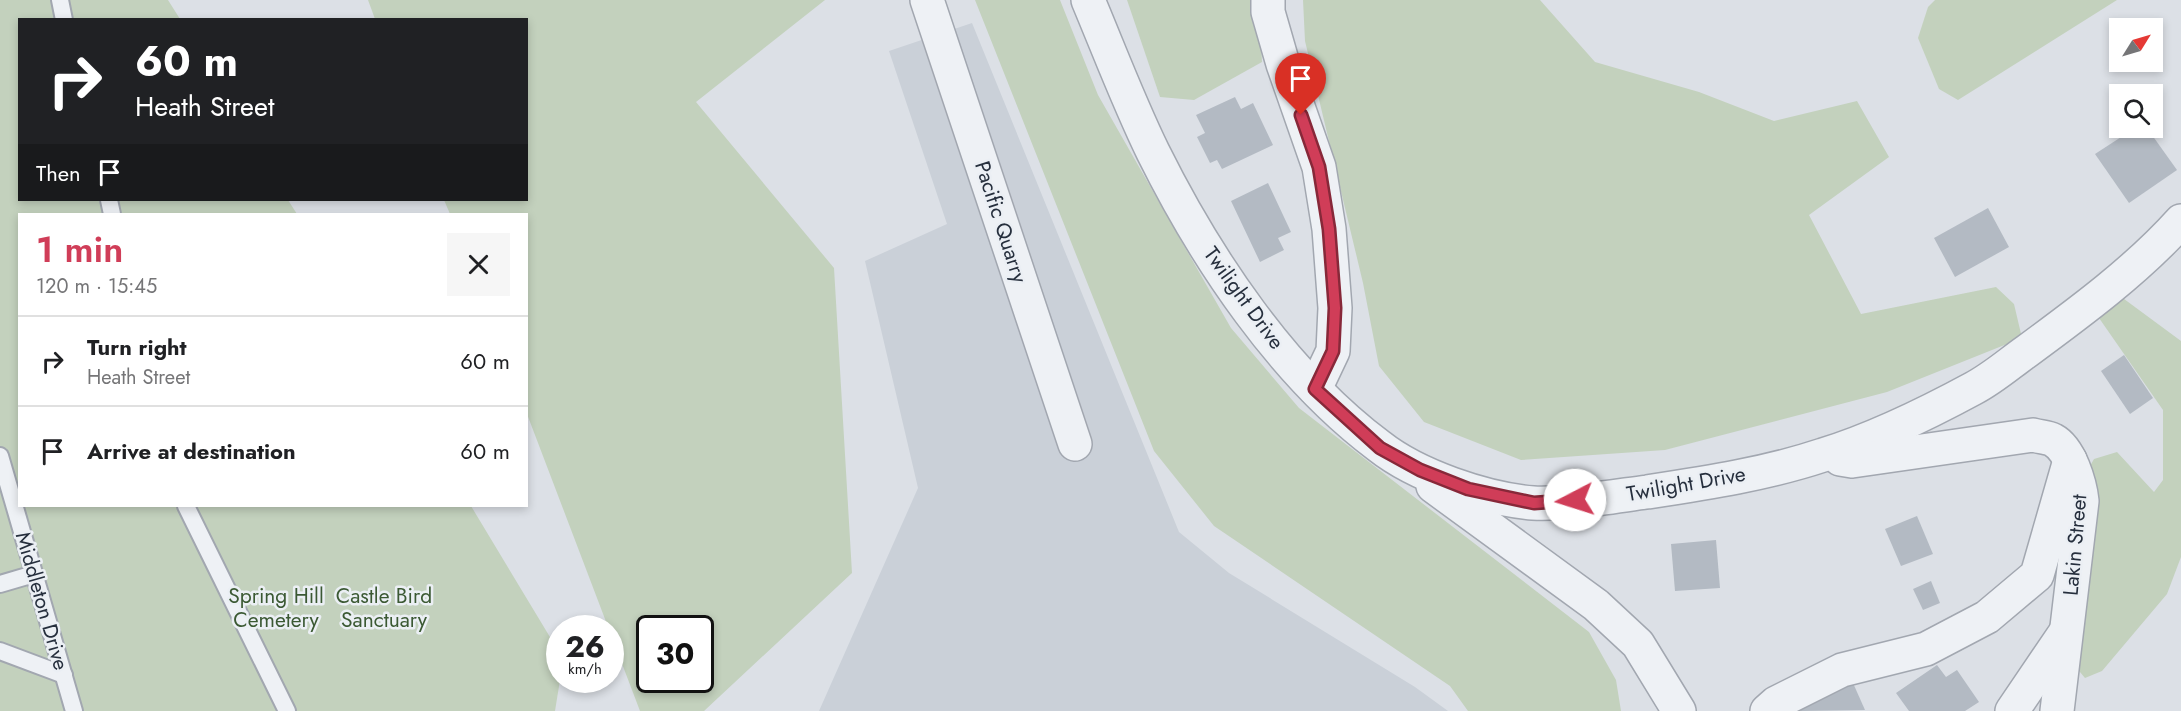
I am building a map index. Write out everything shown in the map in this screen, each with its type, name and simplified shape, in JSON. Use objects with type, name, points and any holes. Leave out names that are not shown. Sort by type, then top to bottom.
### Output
[{"type":"street","name":"Pacific Quarry","points":[[927,0],[1075,444]]},
{"type":"street","name":"Twilight Drive","points":[[1088,0],[1153,152],[1203,243],[1266,333],[1315,389],[1380,448],[1420,470],[1468,489],[1534,503],[1616,496],[1729,479],[1823,455],[1902,425],[1978,386],[2056,329],[2162,242],[2181,221]]},
{"type":"street","points":[[1268,0],[1268,12],[1283,64],[1319,167],[1329,229],[1335,308],[1333,351],[1315,389]]},
{"type":"street","name":"Lakin Street","points":[[1823,455],[1852,461],[2033,435],[2054,440],[2070,460],[2080,481],[2082,501],[2057,711]]},
{"type":"street","points":[[1380,448],[1596,605],[1638,644],[1679,711]]},
{"type":"street","points":[[1767,711],[1776,703],[1842,670],[1926,649],[1987,617],[2037,575],[2070,460]]},
{"type":"street","points":[[2012,711],[2067,630]]},
{"type":"lane","points":[[60,0],[64,18]]},
{"type":"lane","name":"Middleton Drive","points":[[0,456],[74,711]]},
{"type":"lane","points":[[186,507],[287,711]]},
{"type":"lane","points":[[0,585],[34,574]]},
{"type":"lane","points":[[0,651],[64,675]]},
{"type":"shaded area","points":[[972,23],[1179,532],[1229,573],[1415,687],[1448,711],[819,711],[918,488],[865,261],[947,224],[889,51]]},
{"type":"green space","name":"Spring Hill Cemetery","points":[[0,0],[168,0],[179,18],[18,18],[18,201],[289,201],[296,213],[18,213],[18,507],[472,507],[546,630],[546,693],[558,693],[555,711],[0,711]]},
{"type":"green space","points":[[368,0],[825,0],[696,102],[834,268],[852,573],[704,711],[640,711],[624,669],[624,615],[603,615],[528,417],[528,213],[450,213],[444,201],[528,201],[528,18],[375,18]]},
{"type":"green space","points":[[975,0],[1060,0],[1098,95],[1231,328],[1299,408],[1589,632],[1616,680],[1621,711],[1468,711],[1450,686],[1214,526],[1154,451]]},
{"type":"green space","points":[[1127,0],[1259,0],[1262,62],[1194,100],[1160,97]]},
{"type":"green space","points":[[1303,0],[1540,0],[1595,62],[1699,92],[1774,121],[1857,101],[1889,157],[1809,215],[1861,314],[1996,287],[2014,304],[2022,338],[1887,392],[1665,450],[1521,460],[1424,422],[1379,366],[1363,283],[1305,41]]},
{"type":"green space","points":[[1935,0],[2117,0],[1958,100],[1939,89],[1918,38],[1928,7]]},
{"type":"green space","points":[[2120,296],[2181,341],[2181,557],[2167,594],[2102,671],[2085,678],[2075,666],[2082,480],[2094,459],[2117,452],[2154,492],[2163,480],[2163,410],[2099,318]]},
{"type":"building","points":[[1235,97],[1241,109],[1253,103],[1273,145],[1222,169],[1217,160],[1210,163],[1197,137],[1205,133],[1196,115]]},
{"type":"building","points":[[2120,138],[2154,138],[2177,170],[2129,203],[2095,154]]},
{"type":"building","points":[[1268,183],[1291,232],[1278,238],[1284,250],[1260,262],[1231,201]]},
{"type":"building","points":[[1988,208],[2009,247],[1955,277],[1934,238]]},
{"type":"building","points":[[2124,355],[2153,398],[2130,414],[2101,371]]},
{"type":"building","points":[[1917,516],[1933,554],[1901,566],[1885,529]]},
{"type":"building","points":[[1716,540],[1720,588],[1675,591],[1671,544]]},
{"type":"building","points":[[1931,581],[1940,603],[1923,610],[1913,589]]},
{"type":"building","points":[[1937,665],[1946,677],[1957,670],[1979,702],[1965,711],[1909,711],[1896,693]]},
{"type":"building","points":[[1849,674],[1865,710],[1801,711],[1796,698]]},
{"type":"route","points":[[1301,115],[1319,167],[1329,229],[1335,308],[1333,351],[1315,389],[1380,448],[1420,470],[1468,489],[1534,503],[1575,500]]},
{"type":"park label","name":"Castle Bird Sanctuary","points":[[384,608]]}]
